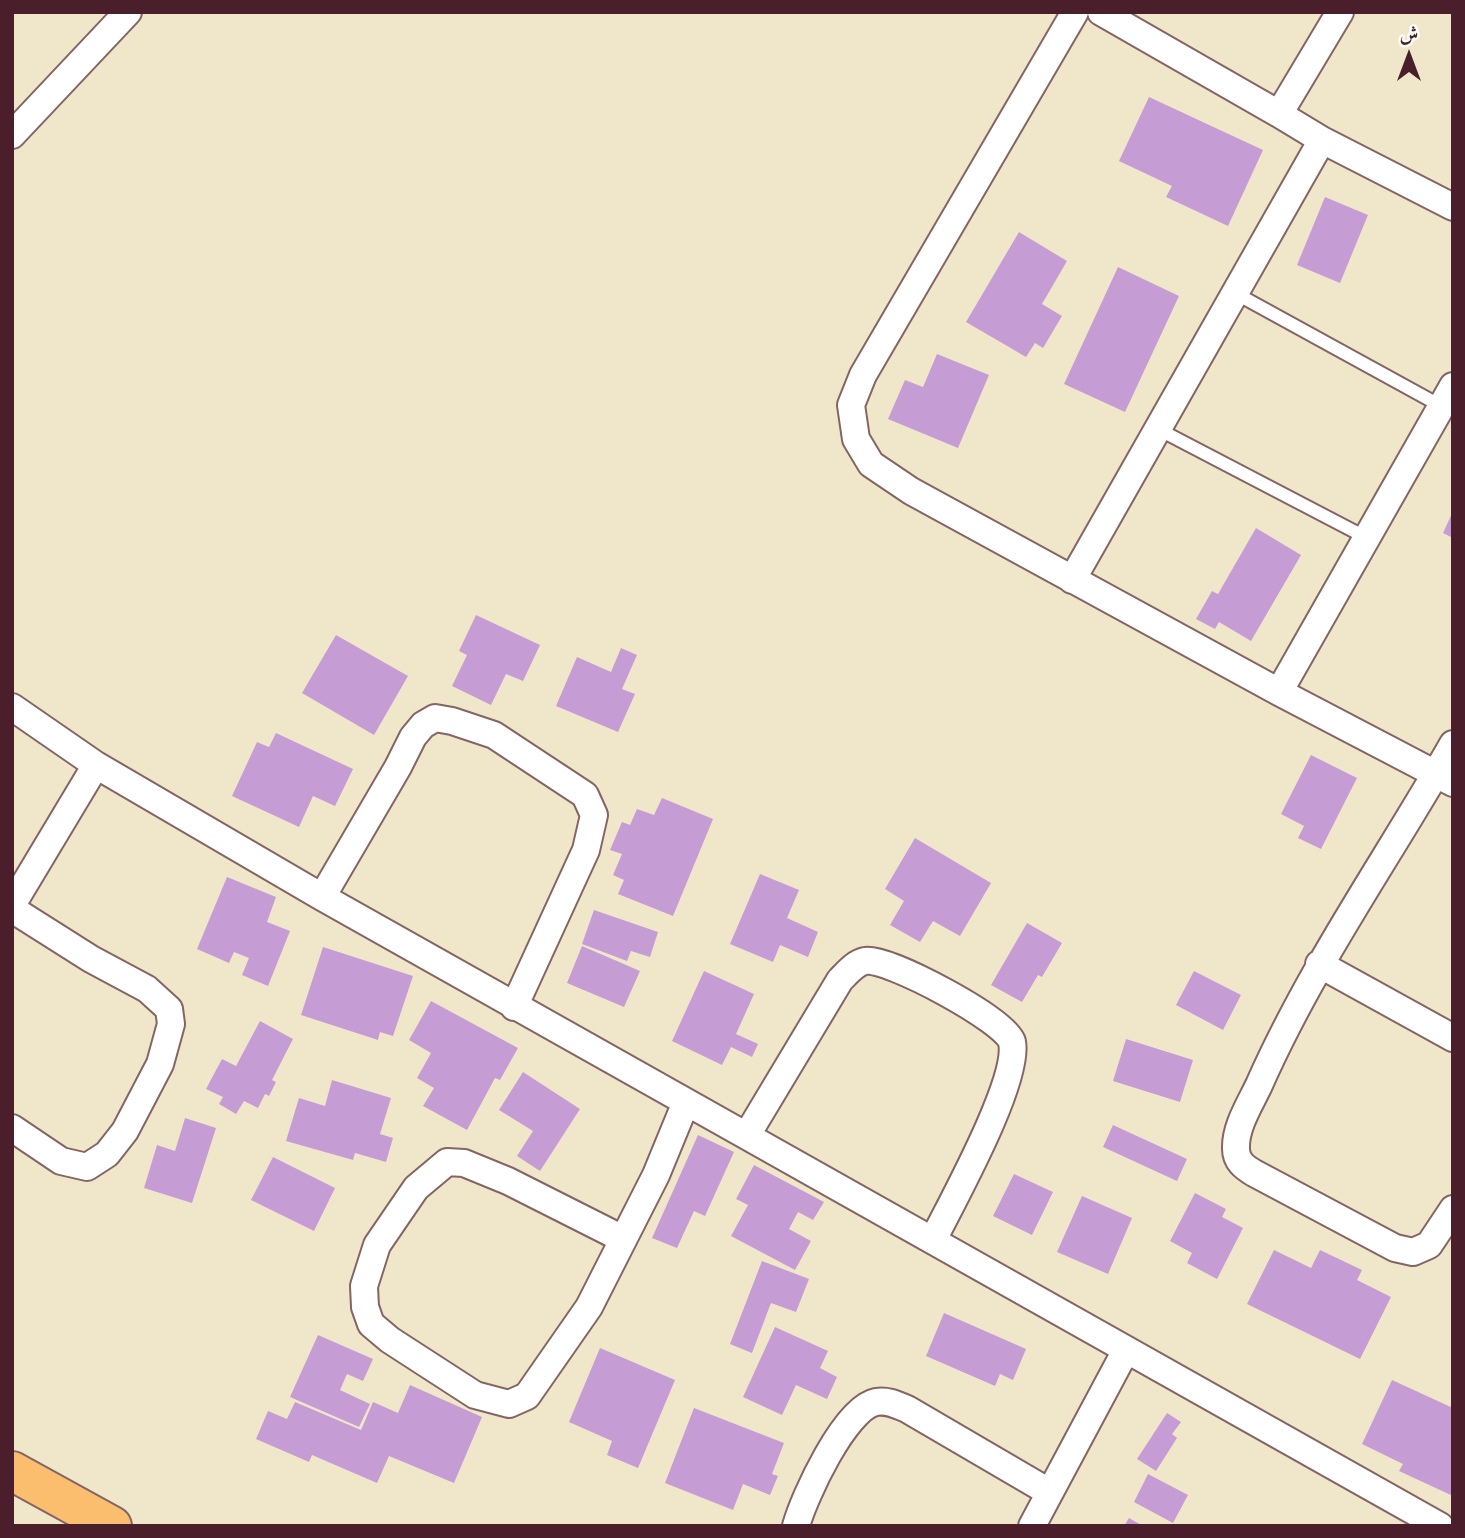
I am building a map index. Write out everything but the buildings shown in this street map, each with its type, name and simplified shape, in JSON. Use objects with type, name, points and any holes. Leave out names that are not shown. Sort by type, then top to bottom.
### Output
[{"type":"highway","points":[[12,1471],[112,1526]]},
{"type":"street","points":[[12,135],[128,12]]},
{"type":"street","points":[[1075,12],[863,375],[850,405],[856,439],[871,464],[911,491],[1279,692],[1444,778]]},
{"type":"street","points":[[1101,12],[1322,140],[1453,207]]},
{"type":"street","points":[[1279,114],[1340,12]]},
{"type":"street","points":[[1072,580],[1322,140]]},
{"type":"street","points":[[1279,692],[1447,396]]},
{"type":"street","points":[[12,706],[96,765],[322,897],[1126,1350],[1343,1469],[1440,1526]]},
{"type":"street","points":[[322,897],[413,737],[424,725],[435,718],[494,735],[585,795],[594,815],[586,850],[514,1007]]},
{"type":"street","points":[[1453,744],[1444,778],[1319,964],[1266,1067],[1238,1131],[1236,1151],[1242,1166],[1395,1248],[1413,1252],[1429,1245],[1453,1209]]},
{"type":"street","points":[[12,1128],[61,1161],[87,1167],[107,1154],[125,1131],[160,1063],[171,1024],[169,1009],[147,989],[91,959],[12,907],[96,765]]},
{"type":"street","points":[[747,1135],[840,980],[855,965],[864,961],[877,961],[901,970],[984,1015],[1005,1031],[1012,1041],[1008,1079],[974,1160],[933,1240]]},
{"type":"street","points":[[1319,964],[1453,1038]]},
{"type":"street","points":[[623,1239],[508,1181],[464,1163],[447,1162],[416,1188],[377,1245],[364,1286],[365,1307],[371,1324],[390,1340],[475,1395],[509,1404],[527,1396],[589,1307],[656,1175],[686,1102]]},
{"type":"street","points":[[1032,1526],[1126,1350]]},
{"type":"street","points":[[796,1526],[817,1472],[846,1428],[862,1409],[873,1402],[887,1401],[907,1409],[1049,1492]]},
{"type":"lane","points":[[1235,293],[1447,396]]},
{"type":"lane","points":[[1158,429],[1367,538]]}]
